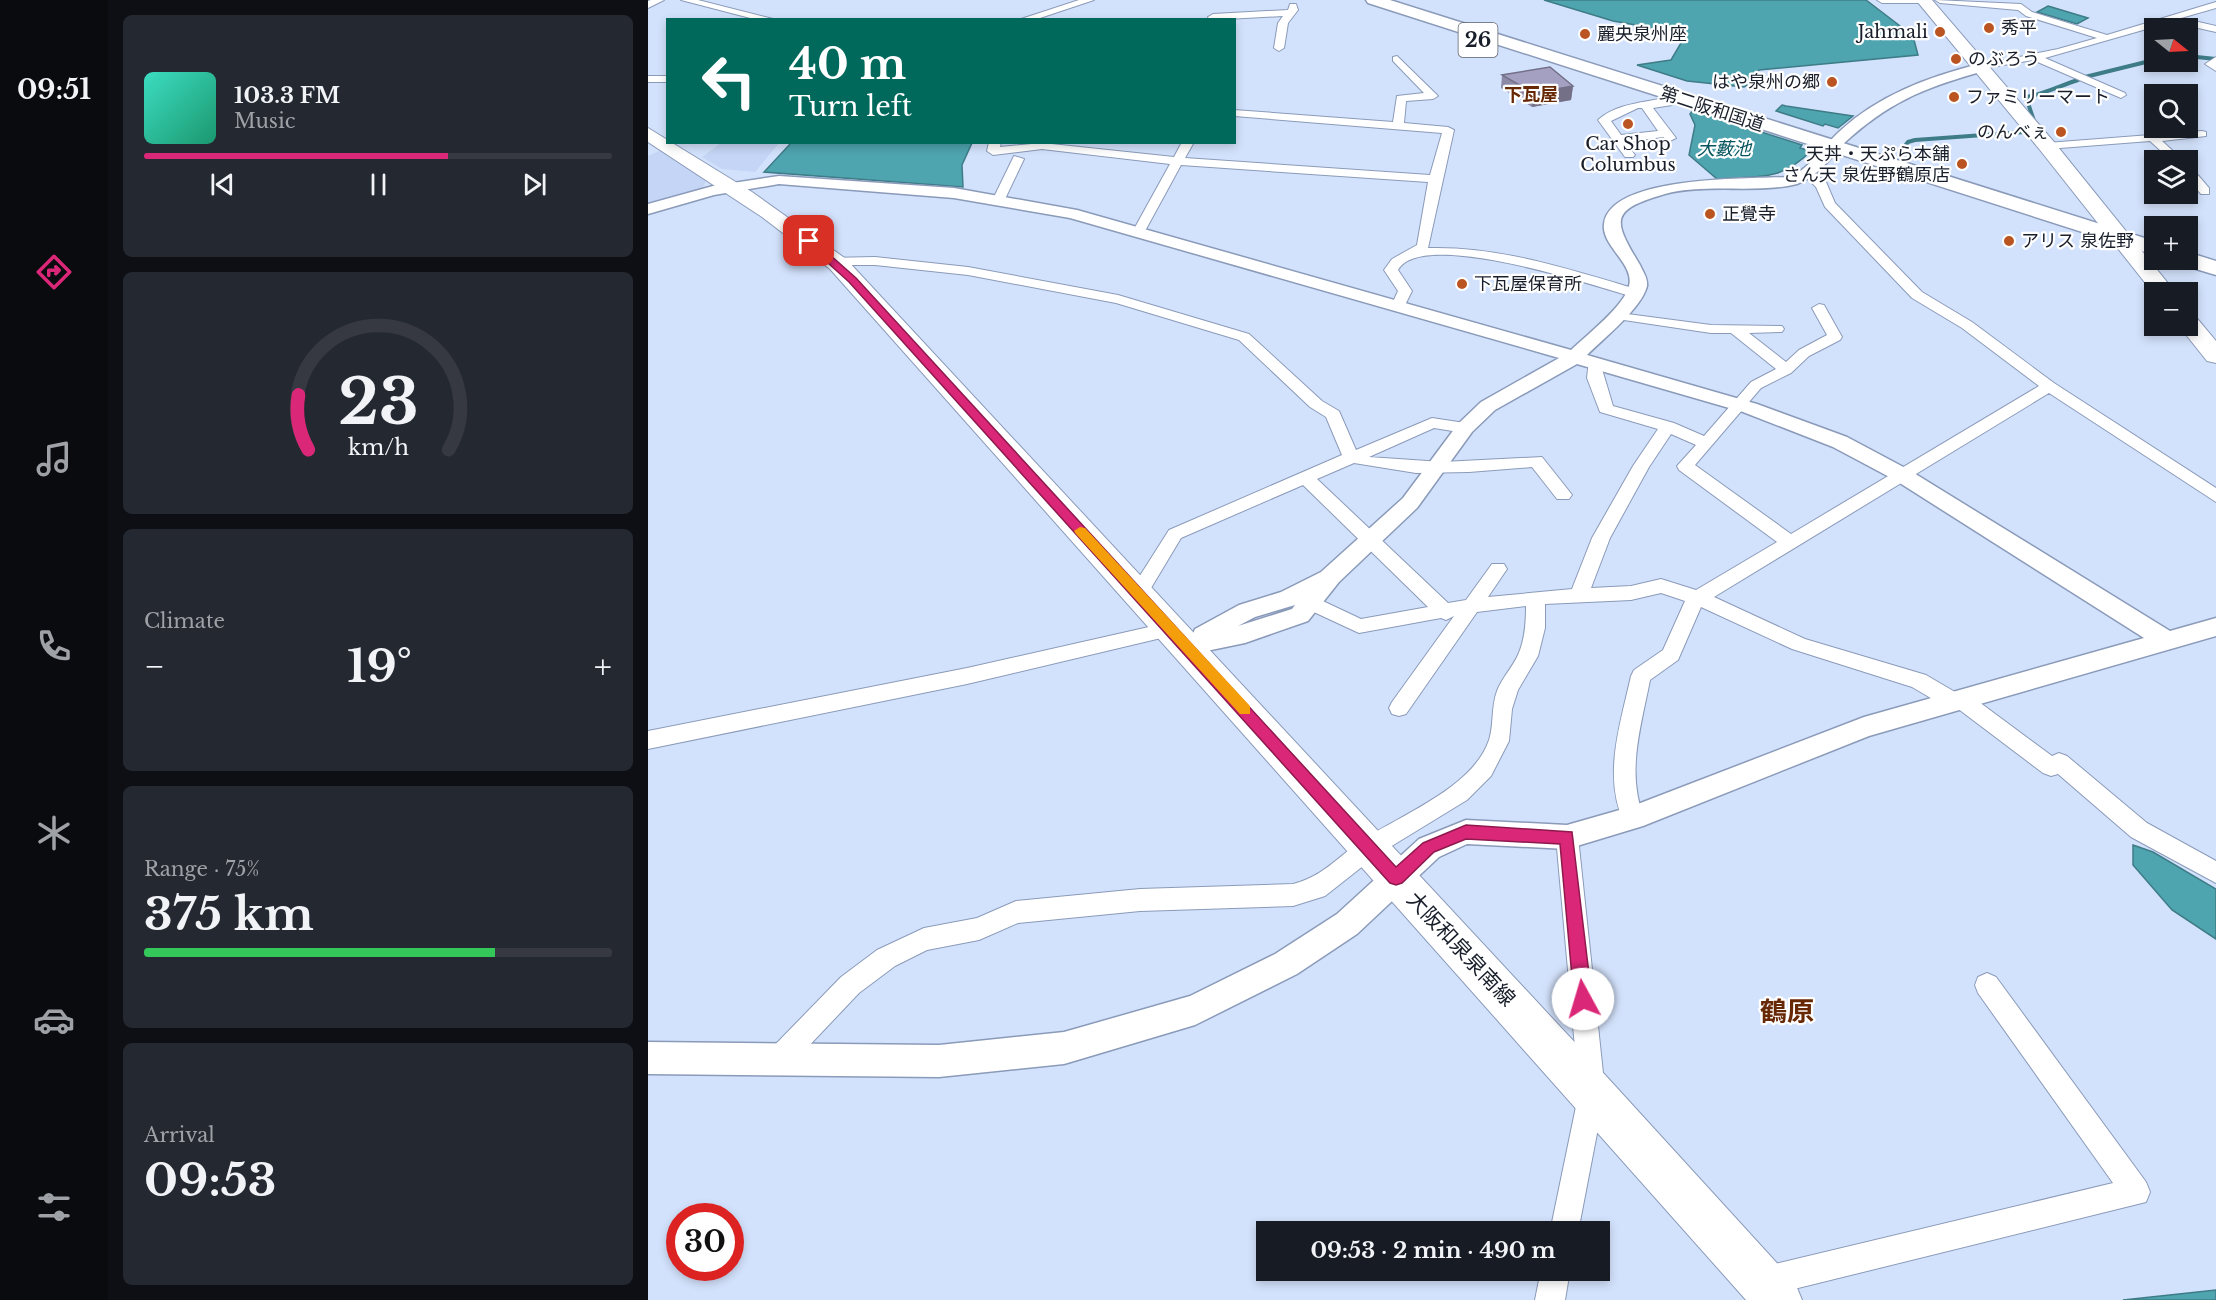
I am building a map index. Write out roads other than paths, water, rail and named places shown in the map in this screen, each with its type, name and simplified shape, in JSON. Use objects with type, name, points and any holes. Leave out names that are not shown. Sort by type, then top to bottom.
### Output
[{"type":"highway","name":"26","points":[[1353,0],[1505,49],[1613,72]]},
{"type":"highway","name":"第二阪和国道","points":[[1374,0],[1613,72],[1676,98],[1836,144]]},
{"type":"highway","name":"第二阪和国道","points":[[1393,0],[1836,144],[2112,230],[2144,244]]},
{"type":"highway","name":"26","points":[[1419,0],[1544,40],[1613,72]]},
{"type":"highway","name":"第二阪和国道","points":[[2112,230],[2144,235]]},
{"type":"highway","points":[[2198,251],[2216,257]]},
{"type":"highway","points":[[2198,262],[2216,268]]},
{"type":"main road","points":[[1923,0],[2048,146],[2112,230],[2156,282]]},
{"type":"main road","name":"大阪和泉泉南線","points":[[648,134],[796,230],[834,261],[1592,1092],[1770,1291]]},
{"type":"main road","points":[[2198,334],[2216,356]]},
{"type":"street","points":[[648,5],[659,0]]},
{"type":"street","points":[[686,0],[705,2],[765,18]]},
{"type":"street","points":[[1030,18],[1089,0]]},
{"type":"street","points":[[1280,48],[1283,23],[1291,13],[1293,0]]},
{"type":"street","points":[[1882,0],[1923,0]]},
{"type":"street","points":[[1940,0],[2021,7],[2029,14],[2108,38]]},
{"type":"street","points":[[2174,18],[2216,5]]},
{"type":"street","points":[[1213,18],[1291,13]]},
{"type":"street","points":[[2198,25],[2216,29]]},
{"type":"street","points":[[1179,638],[1245,634],[1300,615],[1331,576],[1410,503],[1466,428],[1488,406],[1575,357],[1617,315],[1635,293],[1638,277],[1613,234],[1612,224],[1616,211],[1626,202],[1667,189],[1792,181],[1809,174],[1836,144],[1889,100],[1931,82],[1979,68],[2034,57],[2144,27]]},
{"type":"street","points":[[2034,57],[2121,95]]},
{"type":"street","points":[[1396,59],[1433,96],[1401,98],[1398,126]]},
{"type":"street","points":[[2216,60],[2210,64],[2216,68]]},
{"type":"street","points":[[648,85],[658,79]]},
{"type":"street","points":[[1629,155],[1604,120],[1636,105],[1668,103],[1676,98]]},
{"type":"street","points":[[1618,139],[1666,129],[1645,105]]},
{"type":"street","points":[[1236,113],[1448,130],[1435,179],[1423,246],[1418,252]]},
{"type":"street","points":[[2048,146],[2202,134]]},
{"type":"street","points":[[2154,139],[2166,150]]},
{"type":"street","points":[[994,144],[993,150],[1042,146],[1176,161],[1435,179]]},
{"type":"street","points":[[1138,231],[1187,144]]},
{"type":"street","points":[[999,199],[1018,159]]},
{"type":"street","points":[[1809,174],[1822,185],[1829,204],[1917,295],[1967,325],[2049,386],[2216,496]]},
{"type":"street","points":[[648,209],[732,187],[779,180],[954,193],[999,199],[1071,213],[1138,231],[1739,405],[1840,442],[1902,476],[2167,641]]},
{"type":"street","points":[[2198,183],[2205,191]]},
{"type":"street","points":[[1398,306],[1405,291],[1391,270],[1392,266],[1399,260],[1418,252],[1457,250],[1480,253],[1545,267],[1635,293]]},
{"type":"street","points":[[834,261],[875,261],[968,272],[1118,299],[1244,337],[1316,404],[1333,414],[1351,457],[1368,464],[1437,466],[1505,466],[1536,461],[1563,495]]},
{"type":"street","points":[[1791,542],[1685,466],[1756,386],[1786,369],[1804,353],[1835,337],[1819,308]]},
{"type":"street","points":[[1617,315],[1711,329],[1777,329]]},
{"type":"street","points":[[1735,329],[1786,369]]},
{"type":"street","points":[[1594,362],[1595,378],[1606,409],[1707,442]]},
{"type":"street","points":[[1633,818],[1625,802],[1623,772],[1641,676],[1671,655],[1689,610],[1698,598],[2049,386]]},
{"type":"street","points":[[1138,593],[1175,534],[1432,423],[1466,428]]},
{"type":"street","points":[[1578,596],[1591,570],[1601,538],[1641,466],[1668,428]]},
{"type":"street","points":[[1304,477],[1446,613]]},
{"type":"street","points":[[1399,708],[1498,569]]},
{"type":"street","points":[[648,740],[967,676],[1179,638],[1208,631],[1238,616],[1289,598],[1331,576]]},
{"type":"street","points":[[1310,602],[1359,626],[1446,613],[1471,606],[1536,598],[1630,594],[1661,586],[1698,598],[1799,644],[1919,681],[1957,700],[2051,768],[2059,762],[2139,830],[2216,873]]},
{"type":"street","points":[[778,1060],[850,985],[886,958],[924,939],[979,929],[1016,912],[1140,900],[1293,895],[1317,889],[1369,848],[1459,793],[1483,770],[1499,741],[1502,709],[1508,689],[1528,656],[1535,628],[1536,598]]},
{"type":"street","points":[[648,1058],[939,1061],[1064,1048],[1195,1010],[1286,964],[1339,929],[1429,848],[1466,832],[1567,837],[1633,818],[1864,727],[2216,627]]},
{"type":"street","points":[[1566,1221],[1592,1092],[1567,837]]},
{"type":"street","points":[[1770,1291],[2136,1192],[1987,985]]},
{"type":"street","points":[[1550,1300],[1554,1281]]},
{"type":"water","points":[[1544,0],[1866,0],[1913,36],[1918,55],[1759,70],[1753,82],[1744,87],[1687,81],[1637,65],[1671,60],[1681,43],[1681,33],[1613,21]]},
{"type":"water","points":[[2048,6],[2088,18],[2077,24],[2037,12]]},
{"type":"water","points":[[1782,105],[1853,116],[1838,128],[1825,124],[1823,126],[1776,111]]},
{"type":"water","name":"大藪池","points":[[1693,110],[1802,145],[1800,148],[1811,151],[1789,168],[1768,176],[1717,179],[1689,155],[1695,125],[1690,114]]},
{"type":"water","points":[[790,144],[972,144],[962,165],[963,187],[764,172]]},
{"type":"water","points":[[2133,845],[2153,852],[2216,889],[2216,939],[2172,910],[2133,865]]},
{"type":"water","points":[[2216,1290],[2216,1300],[2123,1300]]},
{"type":"waterway","points":[[2198,57],[2216,59]]},
{"type":"waterway","points":[[2085,77],[2144,62]]},
{"type":"waterway","points":[[2034,121],[2026,97],[2078,80]]},
{"type":"waterway","points":[[1901,151],[1908,142],[1915,140],[2025,132]]},
{"type":"place","name":"秀平","points":[[1989,28]]},
{"type":"place","name":"Jahmali","points":[[1940,32]]},
{"type":"place","name":"麗央泉州座","points":[[1585,34]]},
{"type":"place","name":"のぶろう","points":[[1956,59]]},
{"type":"place","name":"はや泉州の郷","points":[[1832,82]]},
{"type":"place","name":"ファミリーマート","points":[[1954,97]]},
{"type":"place","name":"Car Shop Columbus","points":[[1628,124]]},
{"type":"place","name":"のんべぇ","points":[[2061,132]]},
{"type":"place","name":"天丼・天ぷら本舗 さん天 泉佐野鶴原店","points":[[1962,164]]},
{"type":"place","name":"正覺寺","points":[[1710,214]]},
{"type":"place","name":"アリス 泉佐野","points":[[2009,241]]},
{"type":"place","name":"下瓦屋保育所","points":[[1462,284]]},
{"type":"district","name":"下瓦屋","points":[[1531,95]]},
{"type":"district","name":"鶴原","points":[[1787,1012]]}]
